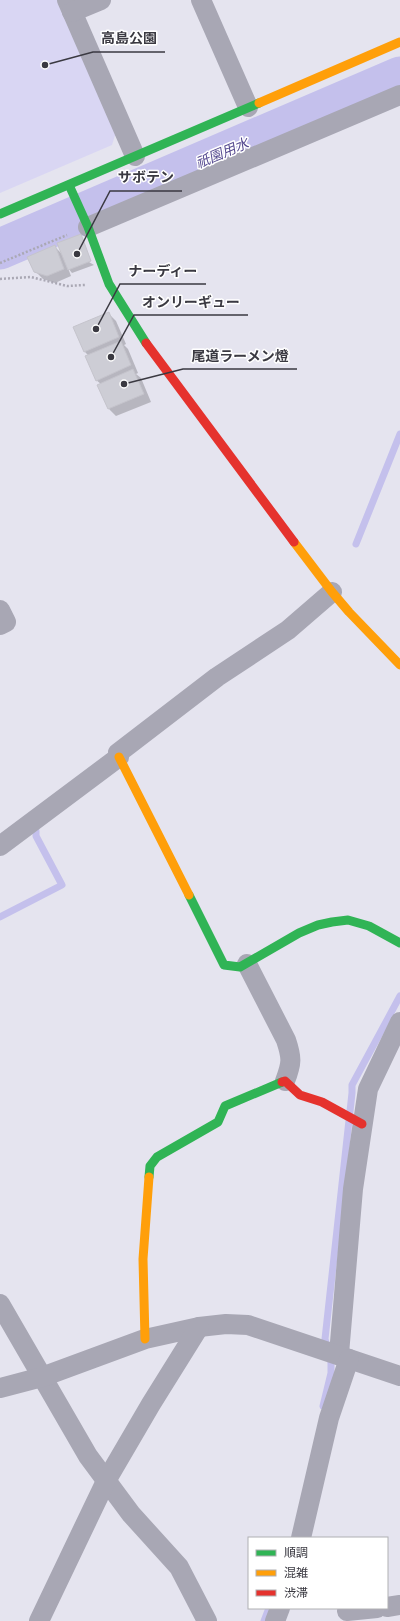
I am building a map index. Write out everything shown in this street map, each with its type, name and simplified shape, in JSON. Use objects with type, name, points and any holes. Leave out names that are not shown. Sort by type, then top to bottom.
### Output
[{"type":"street","points":[[101,0],[70,6],[135,156]]},
{"type":"street","points":[[201,0],[248,107]]},
{"type":"street","points":[[0,214],[400,42]]},
{"type":"street","points":[[87,225],[400,95]]},
{"type":"street","points":[[69,185],[87,225],[109,284],[146,343],[332,592],[349,612],[397,654]]},
{"type":"street","points":[[332,592],[288,630],[217,677],[118,753],[224,965],[240,967],[299,933],[318,925],[332,922],[348,920],[369,926],[400,943]]},
{"type":"street","points":[[0,610],[6,622],[0,625]]},
{"type":"street","points":[[0,846],[119,757]]},
{"type":"street","points":[[145,1339],[143,1333],[143,1259],[150,1166],[157,1157],[218,1122],[225,1106],[285,1081],[291,1066],[288,1047],[247,964]]},
{"type":"street","points":[[301,1537],[329,1418],[353,1189],[354,1119],[400,1022]]},
{"type":"street","points":[[285,1081],[300,1095],[322,1102],[354,1119]]},
{"type":"street","points":[[0,1304],[88,1456],[131,1514],[179,1567],[206,1621]]},
{"type":"street","points":[[0,1388],[42,1377],[145,1339],[199,1327],[226,1324],[248,1325],[400,1376]]},
{"type":"street","points":[[39,1621],[106,1481],[151,1404],[199,1327]]},
{"type":"street","points":[[388,1607],[400,1605]]},
{"type":"street","points":[[275,1621],[280,1609]]},
{"type":"street","points":[[347,1611],[366,1609]]},
{"type":"path","points":[[0,264],[87,225]]},
{"type":"path","points":[[0,280],[31,277],[67,286],[109,284]]},
{"type":"shaded area","points":[[0,0],[62,0],[117,129],[112,145],[0,193]]},
{"type":"building","points":[[81,234],[91,261],[68,270],[57,243]]},
{"type":"building","points":[[55,245],[64,269],[47,276],[34,272],[27,257]]},
{"type":"building","points":[[109,312],[119,337],[84,352],[73,327]]},
{"type":"building","points":[[121,341],[131,365],[96,381],[85,356]]},
{"type":"building","points":[[133,369],[144,394],[108,409],[97,385]]},
{"type":"waterway","name":"祇園用水","points":[[0,249],[400,77]]},
{"type":"waterway","points":[[356,544],[400,434]]},
{"type":"waterway","points":[[0,917],[62,885],[36,836],[36,831]]},
{"type":"waterway","points":[[323,1406],[331,1373],[331,1362],[325,1339],[352,1085],[400,996]]},
{"type":"waterway","points":[[264,1621],[269,1609]]},
{"type":"traffic: fast","points":[[0,214],[259,103]]},
{"type":"traffic: fast","points":[[69,185],[88,227],[109,284],[146,343]]},
{"type":"traffic: fast","points":[[189,895],[224,965],[240,967],[299,933],[318,925],[332,922],[348,920],[369,926],[400,943]]},
{"type":"traffic: fast","points":[[149,1177],[150,1166],[157,1157],[218,1122],[225,1106],[282,1082]]},
{"type":"traffic: slow","points":[[259,103],[400,42]]},
{"type":"traffic: slow","points":[[294,542],[349,612],[400,665]]},
{"type":"traffic: slow","points":[[119,757],[189,895]]},
{"type":"traffic: slow","points":[[145,1339],[143,1259],[149,1177]]},
{"type":"traffic: jam","points":[[146,343],[294,542]]},
{"type":"traffic: jam","points":[[282,1082],[285,1081],[300,1095],[322,1102],[362,1124]]},
{"type":"place","name":"高島公園","points":[[45,65]]},
{"type":"place","name":"サボテン","points":[[77,254]]},
{"type":"place","name":"ナーディー","points":[[96,329]]},
{"type":"place","name":"オンリーギュー","points":[[111,357]]},
{"type":"place","name":"尾道ラーメン燈","points":[[124,384]]}]
